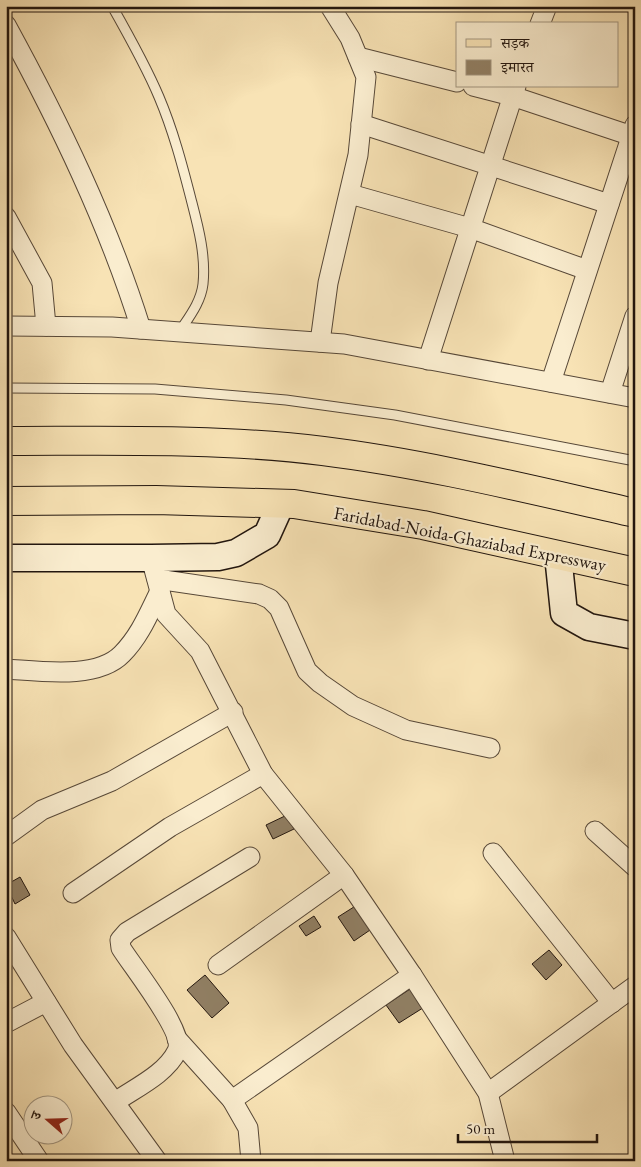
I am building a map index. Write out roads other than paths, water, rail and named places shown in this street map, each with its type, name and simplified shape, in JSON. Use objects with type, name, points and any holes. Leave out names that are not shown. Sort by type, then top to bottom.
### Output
[{"type":"main road","points":[[6,441],[189,441],[322,451],[418,466],[635,513]]},
{"type":"main road","name":"Faridabad-Noida-Ghaziabad Expressway","points":[[6,501],[156,500],[281,504],[422,525],[635,572]]},
{"type":"street","points":[[320,342],[328,283],[358,156],[366,77],[350,38],[330,6]]},
{"type":"street","points":[[541,22],[546,6]]},
{"type":"street","points":[[6,25],[90,192],[126,279],[140,329]]},
{"type":"street","points":[[358,57],[456,82]]},
{"type":"street","points":[[489,88],[514,91],[633,130],[551,382]]},
{"type":"street","points":[[428,360],[514,91]]},
{"type":"street","points":[[361,124],[609,204]]},
{"type":"street","points":[[350,194],[470,228],[587,270]]},
{"type":"street","points":[[6,218],[42,283],[46,326]]},
{"type":"street","points":[[610,394],[635,316]]},
{"type":"street","points":[[6,326],[180,331],[320,342],[635,398]]},
{"type":"street","points":[[156,576],[236,553],[267,535],[281,504]]},
{"type":"street","points":[[558,555],[564,613],[589,626],[635,636]]},
{"type":"street","points":[[6,558],[156,576],[259,594],[270,599],[279,608],[307,671],[320,684],[354,706],[406,730],[490,748]]},
{"type":"street","points":[[6,669],[63,673],[97,668],[121,656],[139,633],[156,576]]},
{"type":"street","points":[[156,576],[166,614],[200,651],[233,712],[263,774],[344,875],[412,975],[488,1093],[505,1161]]},
{"type":"street","points":[[6,836],[42,810],[112,781],[233,712]]},
{"type":"street","points":[[73,893],[170,827],[263,774]]},
{"type":"street","points":[[595,831],[635,867]]},
{"type":"street","points":[[493,853],[612,1003]]},
{"type":"street","points":[[250,858],[126,932],[120,940],[120,948],[165,1014],[178,1038],[232,1100],[248,1128],[251,1161]]},
{"type":"street","points":[[218,965],[344,875]]},
{"type":"street","points":[[6,937],[73,1045],[158,1161]]},
{"type":"street","points":[[232,1100],[412,975]]},
{"type":"street","points":[[488,1093],[635,986]]},
{"type":"street","points":[[6,1023],[46,1002]]},
{"type":"street","points":[[115,1102],[158,1072],[171,1060],[178,1049],[178,1038]]},
{"type":"street","points":[[6,1112],[39,1161]]},
{"type":"lane","points":[[112,6],[148,72],[160,99],[178,151],[197,224],[204,260],[203,286],[197,304],[180,331]]},
{"type":"lane","points":[[6,388],[155,388],[286,400],[395,415],[635,461]]}]
